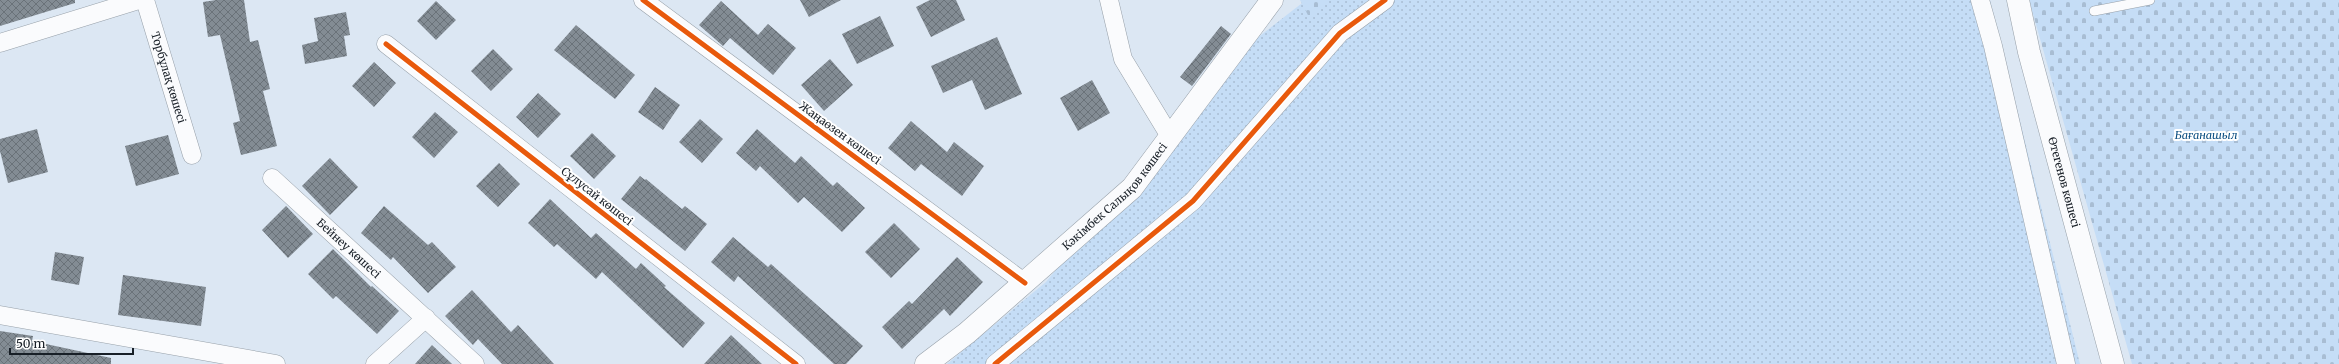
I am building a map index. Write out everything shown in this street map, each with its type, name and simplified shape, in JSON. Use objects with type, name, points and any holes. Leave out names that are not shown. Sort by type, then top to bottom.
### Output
[{"type":"street","points":[[0,43],[139,0]]},
{"type":"street","name":"Торбұлақ көшесі","points":[[145,0],[192,155]]},
{"type":"street","name":"Жаңаөзен көшесі","points":[[643,0],[1025,283]]},
{"type":"street","points":[[1109,0],[1123,59],[1171,138]]},
{"type":"street","name":"Кәкімбек Салықов көшесі","points":[[926,364],[967,333],[1132,188],[1171,138],[1272,0]]},
{"type":"street","points":[[995,364],[1193,201],[1340,33],[1385,0]]},
{"type":"street","points":[[1980,0],[1993,46],[2066,364]]},
{"type":"street","name":"Өтегенов көшесі","points":[[2018,0],[2029,52],[2113,364]]},
{"type":"street","name":"Сұлусай көшесі","points":[[386,44],[796,364]]},
{"type":"street","name":"Бейнеу көшесі","points":[[272,178],[475,364]]},
{"type":"street","points":[[0,315],[276,364]]},
{"type":"street","points":[[375,364],[426,318]]},
{"type":"lane","points":[[2094,11],[2150,0]]},
{"type":"green space","points":[[1300,0],[1328,0],[1310,19]]},
{"type":"green space","points":[[1306,0],[1990,0],[2080,364],[947,364],[1046,282],[1225,63]]},
{"type":"green space","name":"Бағанашыл","points":[[2029,0],[2339,0],[2339,364],[2132,364]]},
{"type":"building","points":[[0,0],[75,0],[75,3],[0,26]]},
{"type":"building","points":[[216,0],[244,0],[250,42],[258,40],[270,89],[263,91],[277,146],[241,155],[233,123],[240,121],[220,35],[208,37],[203,2]]},
{"type":"building","points":[[800,0],[841,0],[809,17]]},
{"type":"building","points":[[930,0],[956,0],[965,20],[931,37],[916,7]]},
{"type":"building","points":[[436,1],[456,20],[436,40],[417,21]]},
{"type":"building","points":[[721,1],[758,35],[768,24],[796,48],[773,75],[730,38],[723,46],[699,25]]},
{"type":"building","points":[[346,12],[350,35],[344,36],[347,56],[305,64],[302,45],[318,41],[314,18]]},
{"type":"building","points":[[880,16],[894,46],[857,64],[842,34]]},
{"type":"building","points":[[576,25],[635,75],[615,99],[554,50]]},
{"type":"building","points":[[1221,26],[1231,34],[1192,86],[1180,77]]},
{"type":"building","points":[[997,37],[1022,94],[985,110],[972,80],[943,93],[931,66]]},
{"type":"building","points":[[493,49],[513,69],[491,91],[471,71]]},
{"type":"building","points":[[830,59],[853,85],[824,111],[801,85]]},
{"type":"building","points":[[374,62],[396,83],[374,107],[352,86]]},
{"type":"building","points":[[1092,80],[1110,113],[1078,131],[1060,98]]},
{"type":"building","points":[[655,87],[680,105],[663,130],[638,112]]},
{"type":"building","points":[[538,93],[561,114],[538,138],[516,117]]},
{"type":"building","points":[[435,112],[458,132],[434,158],[412,137]]},
{"type":"building","points":[[700,119],[723,139],[702,163],[679,142]]},
{"type":"building","points":[[911,121],[947,152],[954,142],[984,166],[962,196],[921,164],[915,171],[888,148]]},
{"type":"building","points":[[37,129],[48,172],[8,183],[0,151],[0,139]]},
{"type":"building","points":[[757,129],[795,163],[801,156],[833,186],[837,182],[865,208],[842,232],[804,197],[798,203],[760,166],[756,171],[736,153]]},
{"type":"building","points":[[592,133],[616,156],[594,179],[570,156]]},
{"type":"building","points":[[168,135],[179,174],[136,186],[125,146]]},
{"type":"building","points":[[330,158],[358,187],[330,215],[302,186]]},
{"type":"building","points":[[499,163],[520,184],[498,207],[476,186]]},
{"type":"building","points":[[640,176],[645,180],[646,179],[682,209],[685,206],[707,224],[685,251],[621,199]]},
{"type":"building","points":[[550,199],[591,238],[596,233],[636,269],[641,263],[666,286],[664,287],[705,323],[683,348],[602,272],[596,279],[557,244],[554,247],[528,223]]},
{"type":"building","points":[[286,206],[313,234],[288,258],[262,230]]},
{"type":"building","points":[[384,206],[428,245],[432,242],[456,267],[428,293],[393,257],[391,260],[361,233]]},
{"type":"building","points":[[894,223],[920,249],[891,278],[865,252]]},
{"type":"building","points":[[733,237],[768,267],[771,264],[863,346],[846,364],[834,364],[738,276],[734,282],[711,262]]},
{"type":"building","points":[[333,249],[371,287],[372,286],[399,311],[377,334],[336,296],[333,299],[308,274]]},
{"type":"building","points":[[55,252],[84,257],[79,285],[51,280]]},
{"type":"building","points":[[957,257],[983,282],[950,316],[944,309],[902,349],[882,327],[909,301],[912,304]]},
{"type":"building","points":[[123,275],[206,287],[201,326],[118,315]]},
{"type":"building","points":[[472,290],[511,332],[518,325],[554,364],[502,364],[478,339],[473,345],[445,316]]},
{"type":"building","points":[[0,331],[33,336],[32,341],[111,358],[111,364],[0,364]]},
{"type":"building","points":[[731,335],[762,364],[704,364]]},
{"type":"building","points":[[432,345],[452,364],[415,364]]},
{"type":"cycle path","points":[[643,0],[1025,283]]},
{"type":"cycle path","points":[[995,364],[1193,201],[1340,33],[1385,0]]},
{"type":"cycle path","points":[[386,44],[796,364]]}]
